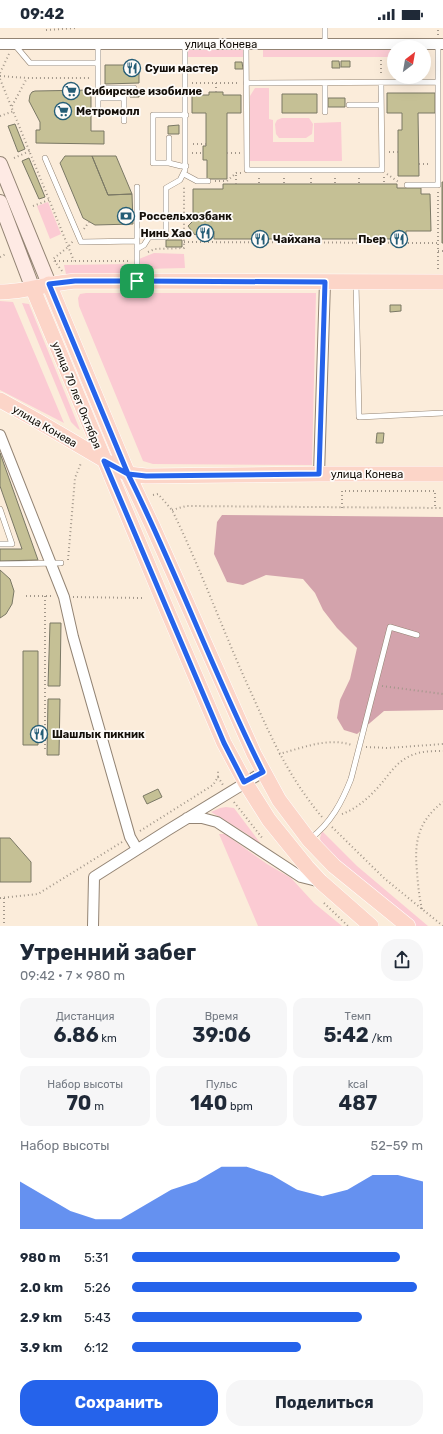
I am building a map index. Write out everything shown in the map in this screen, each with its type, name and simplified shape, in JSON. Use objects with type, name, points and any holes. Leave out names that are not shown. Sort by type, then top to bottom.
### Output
[{"type":"main road","name":"улица 70 лет Октября","points":[[0,164],[128,474],[263,772],[278,800],[308,840],[344,875],[408,926]]},
{"type":"main road","name":"улица 70 лет Октября","points":[[0,202],[33,289],[104,461],[224,743],[244,782],[269,820],[292,850],[320,882],[371,926]]},
{"type":"main road","points":[[0,292],[15,292],[33,289],[49,284],[75,281],[440,282]]},
{"type":"main road","name":"улица Конева","points":[[0,400],[128,474],[146,476],[443,474]]},
{"type":"street","name":"улица Конева","points":[[0,44],[440,44]]},
{"type":"street","points":[[319,474],[325,282]]},
{"type":"street","points":[[0,435],[57,564],[73,638],[130,837],[137,849]]},
{"type":"street","points":[[93,926],[94,877],[186,818],[263,772]]},
{"type":"street","points":[[186,818],[202,818],[218,822],[301,877],[320,882]]},
{"type":"lane","points":[[325,28],[325,44]]},
{"type":"lane","points":[[13,44],[30,63],[98,63]]},
{"type":"lane","points":[[98,44],[98,108]]},
{"type":"lane","points":[[137,249],[144,245],[149,237],[166,237],[166,188],[180,180],[184,174],[186,166],[185,44]]},
{"type":"lane","points":[[246,44],[247,170],[382,170],[381,83]]},
{"type":"lane","points":[[407,184],[438,185],[440,152],[438,82],[440,44]]},
{"type":"lane","points":[[246,83],[438,82]]},
{"type":"lane","points":[[325,83],[325,112]]},
{"type":"lane","points":[[98,88],[134,88]]},
{"type":"lane","points":[[98,98],[124,98],[124,121]]},
{"type":"lane","points":[[349,105],[381,105]]},
{"type":"lane","points":[[186,115],[153,115],[153,163],[169,163],[186,166]]},
{"type":"lane","points":[[169,138],[169,163]]},
{"type":"lane","points":[[46,158],[81,242],[137,241]]},
{"type":"lane","points":[[184,174],[191,179],[208,181]]},
{"type":"lane","points":[[137,188],[137,281]]},
{"type":"lane","points":[[356,282],[359,417],[443,413]]},
{"type":"lane","points":[[0,509],[12,544],[0,544]]},
{"type":"lane","points":[[0,564],[57,564]]},
{"type":"lane","points":[[308,840],[328,823],[342,802],[351,778],[390,627],[417,635]]},
{"type":"path","points":[[46,30],[76,28]]},
{"type":"path","points":[[0,73],[13,44]]},
{"type":"path","points":[[381,60],[381,83]]},
{"type":"path","points":[[0,76],[27,78],[98,78]]},
{"type":"path","points":[[12,106],[27,78]]},
{"type":"path","points":[[0,79],[74,261]]},
{"type":"path","points":[[185,83],[246,83]]},
{"type":"path","points":[[216,83],[216,92]]},
{"type":"path","points":[[0,116],[14,111]]},
{"type":"path","points":[[191,144],[206,144]]},
{"type":"path","points":[[14,158],[30,151]]},
{"type":"path","points":[[391,152],[398,152]]},
{"type":"path","points":[[191,153],[203,153]]},
{"type":"path","points":[[227,153],[235,153]]},
{"type":"path","points":[[419,164],[427,164]]},
{"type":"path","points":[[382,170],[398,182],[407,184]]},
{"type":"path","points":[[208,181],[227,181],[236,173],[236,184]]},
{"type":"path","points":[[143,255],[156,248],[184,248],[184,174]]},
{"type":"path","points":[[259,178],[259,184]]},
{"type":"path","points":[[284,178],[284,184]]},
{"type":"path","points":[[310,178],[311,184]]},
{"type":"path","points":[[335,178],[335,184]]},
{"type":"path","points":[[359,178],[359,184]]},
{"type":"path","points":[[384,178],[384,184]]},
{"type":"path","points":[[438,185],[438,251],[440,282]]},
{"type":"path","points":[[33,206],[49,200]]},
{"type":"path","points":[[184,242],[438,243]]},
{"type":"path","points":[[63,274],[53,259],[68,247]]},
{"type":"path","points":[[438,251],[443,251]]},
{"type":"path","points":[[0,257],[8,254]]},
{"type":"path","points":[[55,262],[131,261]]},
{"type":"path","points":[[67,565],[75,478],[81,463]]},
{"type":"path","points":[[342,508],[342,491],[435,491],[435,508]]},
{"type":"path","points":[[153,495],[158,494],[172,510],[231,650],[274,744],[305,796],[328,823],[385,879],[443,926]]},
{"type":"path","points":[[172,510],[186,506],[443,508]]},
{"type":"path","points":[[26,596],[142,598]]},
{"type":"path","points":[[44,596],[45,750]]},
{"type":"path","points":[[375,685],[443,694]]},
{"type":"path","points":[[332,818],[345,814],[358,806],[370,796],[396,766],[410,756],[422,752],[443,751]]},
{"type":"path","points":[[140,831],[213,786],[218,777],[218,771]]},
{"type":"path","points":[[423,910],[418,892],[415,845],[420,830],[428,816],[443,802]]},
{"type":"path","points":[[0,898],[38,894],[122,842]]},
{"type":"path","points":[[4,898],[4,926]]},
{"type":"shaded area","points":[[263,47],[387,49],[387,57],[263,57]]},
{"type":"shaded area","points":[[188,49],[243,49],[243,57],[187,57]]},
{"type":"shaded area","points":[[255,88],[269,88],[269,119],[273,120],[273,142],[314,142],[314,123],[341,122],[342,161],[249,161],[250,96]]},
{"type":"shaded area","points":[[282,118],[309,118],[313,124],[312,134],[306,138],[279,138],[276,134],[275,124],[277,120]]},
{"type":"shaded area","points":[[48,202],[61,234],[50,239],[37,206]]},
{"type":"shaded area","points":[[154,253],[184,254],[185,268],[144,269],[140,267],[139,259]]},
{"type":"shaded area","points":[[132,264],[132,268],[126,275],[66,274],[64,265]]},
{"type":"shaded area","points":[[316,293],[312,465],[153,464],[143,461],[79,306],[78,298],[80,294]]},
{"type":"shaded area","points":[[0,301],[13,302],[64,423],[0,390]]},
{"type":"shaded area","points":[[22,303],[29,304],[80,430],[71,422]]},
{"type":"shaded area","points":[[222,515],[443,517],[443,710],[384,711],[357,734],[344,730],[337,718],[340,700],[350,679],[357,648],[337,628],[323,610],[315,593],[303,579],[266,575],[243,585],[227,582],[214,554],[217,522]]},
{"type":"shaded area","points":[[226,807],[234,808],[264,848],[247,834],[211,812]]},
{"type":"shaded area","points":[[322,831],[357,866],[428,926],[415,926],[355,876],[321,843],[320,838]]},
{"type":"shaded area","points":[[219,834],[225,834],[267,864],[291,878],[314,903],[342,926],[258,926]]},
{"type":"building","points":[[332,61],[339,61],[340,68],[332,68]]},
{"type":"building","points":[[341,61],[350,61],[350,67],[341,67]]},
{"type":"building","points":[[235,62],[242,62],[243,69],[235,69]]},
{"type":"building","points":[[105,65],[139,65],[139,83],[105,84]]},
{"type":"building","name":"Метромолл","points":[[91,90],[91,131],[104,131],[104,144],[36,143],[36,130],[40,130],[40,122],[29,101],[32,92]]},
{"type":"building","points":[[130,92],[139,92],[139,97],[130,97]]},
{"type":"building","points":[[209,92],[223,92],[223,95],[241,95],[241,113],[227,113],[227,179],[207,179],[207,160],[203,160],[203,146],[206,146],[206,113],[192,113],[192,95],[209,95]]},
{"type":"building","points":[[387,93],[435,93],[435,113],[418,113],[419,176],[398,176],[398,130],[402,130],[402,113],[387,113]]},
{"type":"building","points":[[282,94],[317,94],[317,113],[282,113]]},
{"type":"building","points":[[328,98],[345,98],[345,107],[328,107]]},
{"type":"building","points":[[15,124],[25,149],[18,152],[8,126]]},
{"type":"building","points":[[179,125],[179,134],[168,134],[168,126]]},
{"type":"building","points":[[65,156],[92,156],[108,195],[132,194],[133,224],[95,225],[83,218],[60,163]]},
{"type":"building","points":[[92,156],[116,156],[132,194],[108,195]]},
{"type":"building","points":[[29,158],[45,197],[39,199],[22,161]]},
{"type":"building","points":[[443,182],[443,243],[442,243]]},
{"type":"building","points":[[223,184],[397,184],[397,188],[421,188],[421,194],[430,194],[431,231],[406,231],[406,239],[214,239],[214,231],[209,231],[209,237],[201,237],[201,231],[195,235],[188,226],[193,221],[193,189],[223,189]]},
{"type":"building","points":[[166,240],[182,240],[182,247],[166,247]]},
{"type":"building","points":[[390,305],[401,305],[401,311],[390,312]]},
{"type":"building","points":[[377,433],[384,433],[383,443],[376,443]]},
{"type":"building","points":[[0,453],[38,560],[0,561],[0,549],[22,549],[0,486]]},
{"type":"building","points":[[0,570],[10,579],[14,591],[12,604],[6,614],[0,618]]},
{"type":"building","points":[[50,623],[61,623],[60,686],[48,686]]},
{"type":"building","points":[[23,651],[38,651],[38,745],[23,745]]},
{"type":"building","points":[[48,699],[60,699],[59,755],[47,755]]},
{"type":"building","points":[[158,789],[162,797],[147,804],[143,796]]},
{"type":"building","points":[[0,838],[10,838],[31,862],[31,882],[0,882]]},
{"type":"place","name":"Суши мастер","points":[[132,68]]},
{"type":"place","name":"Сибирское изобилие","points":[[71,91]]},
{"type":"place","name":"Метромолл","points":[[63,111]]},
{"type":"place","name":"Россельхозбанк","points":[[126,216]]},
{"type":"place","name":"Нинь Хао","points":[[205,233]]},
{"type":"place","name":"Чайхана","points":[[260,239]]},
{"type":"place","name":"Пьер","points":[[399,239]]},
{"type":"place","name":"Шашлык пикник","points":[[39,734]]},
{"type":"route","points":[[137,281],[75,281],[49,284],[128,474],[104,461],[224,743],[244,782],[263,772],[128,474],[146,476],[319,474],[325,282],[137,281]]}]
